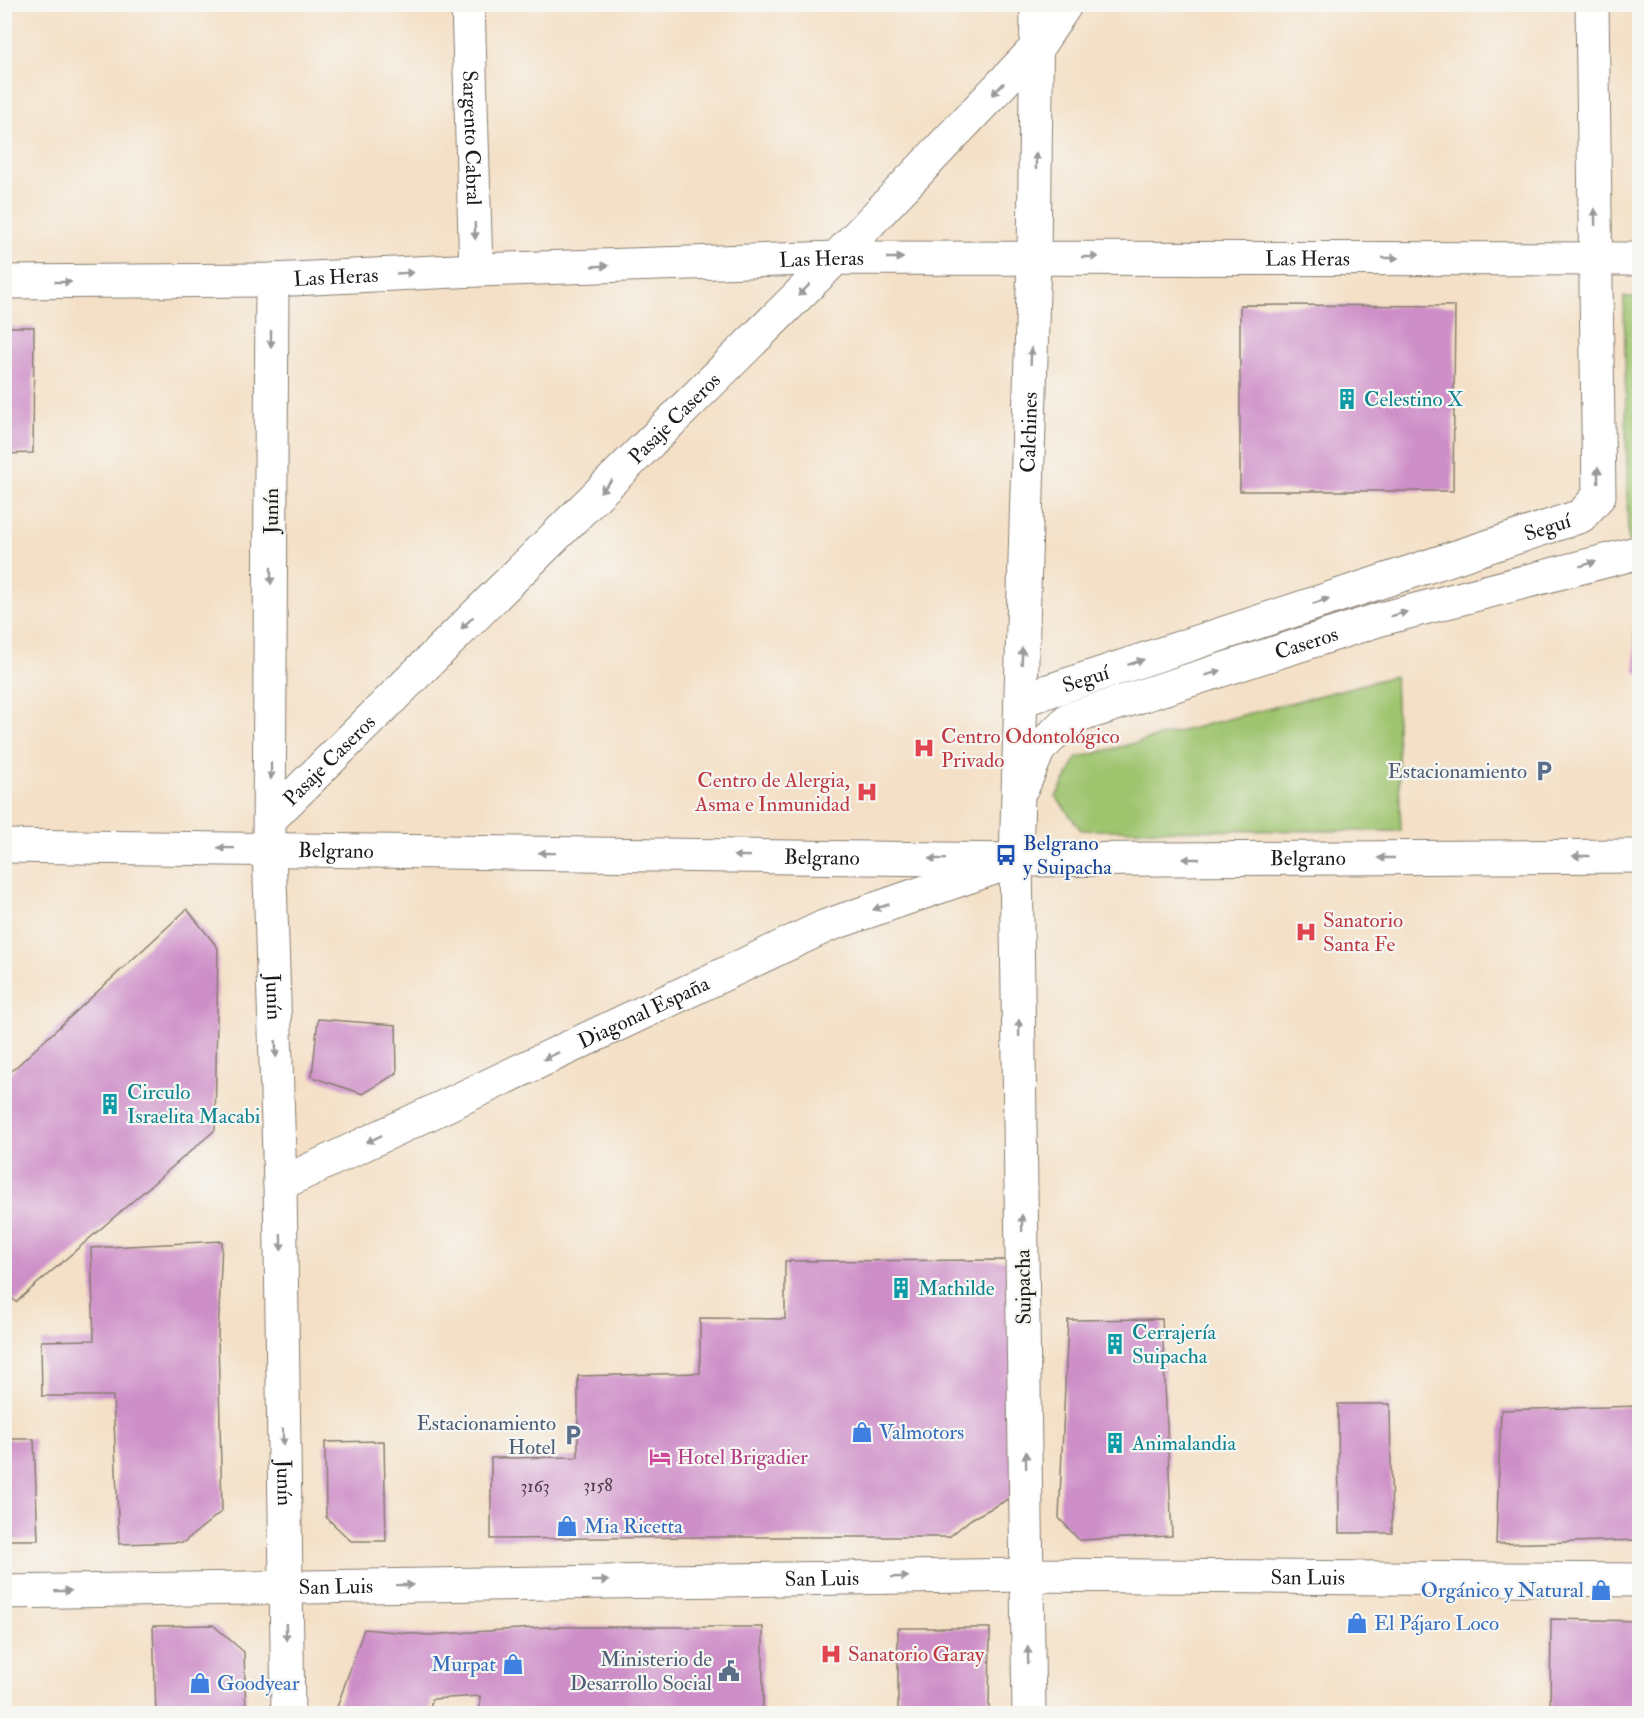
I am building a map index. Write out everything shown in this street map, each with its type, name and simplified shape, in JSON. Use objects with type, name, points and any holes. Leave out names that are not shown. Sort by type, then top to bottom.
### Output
[{"type":"street","name":"Sargento Cabral","points":[[468,4],[476,270]]},
{"type":"street","name":"Calchines","points":[[1016,860],[1034,257],[1037,4]]},
{"type":"street","name":"Pasaje Caseros","points":[[270,833],[837,258],[1038,46],[1066,4]]},
{"type":"street","name":"Seguí","points":[[1021,700],[1581,516],[1599,496],[1592,4]]},
{"type":"street","name":"Las Heras","points":[[4,282],[272,280],[476,270],[837,258],[1640,259]]},
{"type":"street","name":"Junín","points":[[272,280],[270,833],[280,1184],[288,1713]]},
{"type":"street","name":"Caseros","points":[[1018,798],[1039,749],[1070,719],[1381,619],[1640,552]]},
{"type":"street","name":"Belgrano","points":[[4,846],[270,833],[1016,860],[1640,856]]},
{"type":"street","name":"Diagonal España","points":[[280,1184],[826,926],[1016,860]]},
{"type":"street","name":"Suipacha","points":[[1016,860],[1029,1713]]},
{"type":"street","name":"San Luis","points":[[4,1592],[1027,1575],[1640,1580]]},
{"type":"green space","points":[[1624,297],[1640,297],[1640,539],[1628,541]]},
{"type":"green space","points":[[1395,676],[1401,831],[1081,830],[1056,797],[1077,758]]},
{"type":"building","name":"Celestino X","points":[[1240,305],[1455,306],[1453,491],[1240,491]]},
{"type":"building","points":[[4,327],[34,327],[33,453],[4,454]]},
{"type":"building","points":[[1634,611],[1640,611],[1640,673],[1635,673]]},
{"type":"building","name":"Circulo Israelita Macabi","points":[[187,909],[218,948],[215,1130],[16,1302],[4,1290],[4,1078]]},
{"type":"building","points":[[318,1019],[396,1025],[397,1073],[363,1094],[312,1077]]},
{"type":"building","points":[[222,1241],[218,1337],[222,1511],[184,1542],[119,1544],[113,1396],[42,1396],[41,1341],[94,1340],[91,1248]]},
{"type":"building","name":"Valmotors","points":[[1015,1260],[1024,1491],[971,1519],[949,1537],[491,1539],[491,1458],[578,1457],[578,1376],[700,1373],[700,1318],[785,1319],[785,1261]]},
{"type":"building","name":"Animalandia","points":[[1162,1319],[1172,1536],[1079,1540],[1059,1518],[1068,1320]]},
{"type":"building","points":[[1338,1404],[1390,1404],[1392,1533],[1339,1533]]},
{"type":"building","points":[[1640,1406],[1640,1540],[1496,1544],[1501,1410]]},
{"type":"building","points":[[4,1439],[34,1439],[38,1540],[4,1540]]},
{"type":"building","points":[[384,1441],[386,1541],[351,1541],[326,1517],[325,1442]]},
{"type":"building","points":[[1551,1619],[1640,1621],[1640,1713],[1550,1713]]},
{"type":"building","name":"Goodyear","points":[[213,1625],[244,1652],[246,1713],[156,1713],[153,1626]]},
{"type":"building","points":[[549,1627],[763,1627],[763,1713],[480,1713],[480,1696],[432,1699],[429,1713],[335,1713],[364,1629],[428,1635]]},
{"type":"building","points":[[898,1628],[990,1628],[989,1713],[898,1713]]},
{"type":"place","name":"Celestino X","points":[[1347,399]]},
{"type":"place","name":"Centro Odontológico Privado","points":[[924,748]]},
{"type":"place","name":"Estacionamiento","points":[[1544,771]]},
{"type":"place","name":"Centro de Alergia, Asma e Inmunidad","points":[[867,792]]},
{"type":"place","name":"Belgrano y Suipacha","points":[[1006,855]]},
{"type":"place","name":"Sanatorio Santa Fe","points":[[1306,932]]},
{"type":"place","name":"Circulo Israelita Macabi","points":[[110,1104]]},
{"type":"place","name":"Mathilde","points":[[901,1288]]},
{"type":"place","name":"Cerrajería Suipacha","points":[[1115,1344]]},
{"type":"place","name":"Valmotors","points":[[862,1432]]},
{"type":"place","name":"Estacionamiento Hotel","points":[[573,1435]]},
{"type":"place","name":"Animalandia","points":[[1115,1443]]},
{"type":"place","name":"Hotel Brigadier","points":[[660,1457]]},
{"type":"place","name":"Mia Ricetta","points":[[567,1526]]},
{"type":"place","name":"Orgánico y Natural","points":[[1601,1590]]},
{"type":"place","name":"El Pájaro Loco","points":[[1357,1623]]},
{"type":"place","name":"Sanatorio Garay","points":[[831,1654]]},
{"type":"place","name":"Murpat","points":[[513,1664]]},
{"type":"place","name":"Ministerio de Desarrollo Social","points":[[729,1671]]},
{"type":"place","name":"Goodyear","points":[[200,1683]]}]
